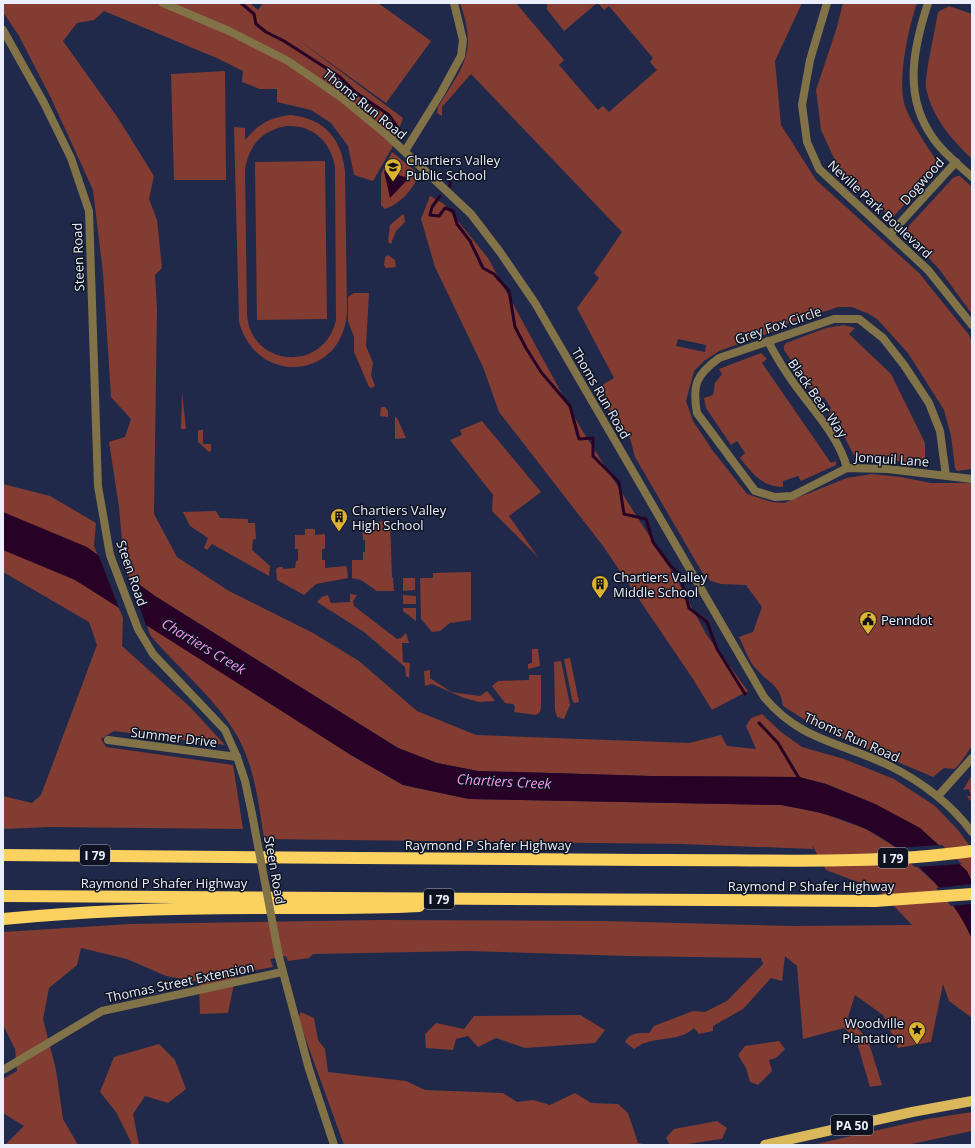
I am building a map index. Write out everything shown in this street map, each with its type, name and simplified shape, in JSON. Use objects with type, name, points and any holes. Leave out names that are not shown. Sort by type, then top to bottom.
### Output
[{"type":"highway","name":"Raymond P Shafer Highway","points":[[3,854],[512,860],[927,857],[972,851]]},
{"type":"highway","name":"Raymond P Shafer Highway","points":[[3,896],[875,901],[972,894]]},
{"type":"highway","points":[[3,919],[67,913],[251,908],[375,909],[524,900]]},
{"type":"main road","name":"PA 50","points":[[765,1145],[912,1112],[972,1101]]},
{"type":"street","name":"Thoms Run Road","points":[[163,3],[229,31],[288,61],[342,98],[405,152],[471,214],[500,252],[535,303],[764,697],[787,720],[807,733],[889,766],[917,781],[938,796],[960,816],[972,832]]},
{"type":"street","points":[[405,152],[441,93],[461,56],[463,40],[454,3]]},
{"type":"street","name":"Neville Park Boulevard","points":[[827,3],[810,60],[802,105],[808,142],[819,169],[928,270],[972,326]]},
{"type":"street","points":[[928,3],[916,48],[912,77],[916,104],[923,122],[933,138],[972,177]]},
{"type":"street","name":"Steen Road","points":[[3,30],[44,103],[71,158],[89,211],[98,486],[110,555],[138,629],[153,654],[225,730],[237,757],[245,782],[252,814],[278,957],[309,1069],[334,1145]]},
{"type":"street","name":"Dogwood","points":[[890,234],[956,162]]},
{"type":"street","name":"Grey Fox Circle","points":[[792,496],[776,497],[755,491],[697,413],[695,384],[704,370],[719,358],[834,319],[859,319],[883,338],[910,373],[929,403],[940,431],[946,476]]},
{"type":"street","name":"Black Bear Way","points":[[768,341],[778,361],[830,433],[844,457],[847,468]]},
{"type":"street","name":"Jonquil Lane","points":[[792,496],[847,468],[888,469],[972,479]]},
{"type":"street","name":"Summer Drive","points":[[108,740],[237,757]]},
{"type":"street","points":[[938,796],[972,758]]},
{"type":"street","name":"Thomas Street Extension","points":[[3,1070],[102,1010],[282,972]]},
{"type":"shaded area","points":[[3,3],[250,3],[258,10],[263,3],[378,3],[431,41],[386,103],[293,36],[403,118],[393,146],[373,181],[354,175],[348,146],[331,123],[311,110],[277,102],[277,89],[260,89],[242,82],[243,71],[219,59],[104,11],[94,20],[77,23],[63,41],[118,118],[154,176],[149,199],[157,220],[162,268],[155,275],[157,309],[154,514],[177,557],[229,591],[313,633],[359,661],[417,711],[476,735],[689,743],[721,735],[727,746],[756,749],[746,726],[751,718],[762,714],[781,732],[802,747],[844,759],[894,779],[935,806],[958,830],[972,849],[972,882],[967,871],[920,828],[875,804],[826,784],[799,777],[651,776],[478,771],[437,763],[398,748],[155,596],[128,576],[124,563],[119,507],[109,442],[125,437],[131,419],[111,397],[103,273],[93,190],[51,98],[19,36],[3,12]]},
{"type":"shaded area","points":[[460,3],[516,3],[564,60],[559,65],[598,110],[603,106],[609,112],[657,70],[650,62],[653,58],[609,6],[604,10],[598,3],[802,3],[775,61],[781,125],[816,180],[919,273],[969,335],[972,342],[972,469],[957,471],[955,468],[951,436],[944,410],[908,353],[877,319],[852,307],[838,307],[786,324],[772,332],[719,351],[704,361],[694,371],[686,401],[693,421],[713,451],[747,494],[772,502],[784,503],[847,478],[872,474],[901,477],[931,483],[972,483],[972,746],[956,768],[944,768],[933,777],[816,727],[783,706],[782,699],[777,689],[757,670],[752,663],[739,637],[753,632],[762,607],[746,585],[721,584],[711,581],[702,572],[635,457],[630,438],[608,408],[597,388],[614,378],[577,308],[599,278],[594,273],[622,232],[471,74],[442,107],[442,116],[437,113],[438,107],[455,80],[465,58],[468,47],[468,35]],"holes":[[[678,339],[706,345],[705,352],[676,346]]]},
{"type":"shaded area","points":[[545,3],[597,3],[564,31],[546,8],[548,6]]},
{"type":"shaded area","points":[[843,3],[917,3],[904,56],[902,86],[903,98],[906,109],[913,123],[939,165],[915,197],[903,206],[893,217],[889,216],[839,169],[821,130],[816,90],[837,27]]},
{"type":"shaded area","points":[[949,6],[972,14],[972,159],[943,127],[933,109],[926,88],[928,63],[938,12]]},
{"type":"shaded area","points":[[225,71],[226,180],[174,180],[171,74]]},
{"type":"shaded area","points":[[291,115],[303,117],[322,126],[330,133],[340,150],[345,172],[347,312],[342,335],[331,351],[316,362],[298,367],[280,365],[263,357],[249,343],[239,322],[234,127],[245,128],[245,140],[265,122]],"holes":[[[296,126],[305,128],[319,136],[329,149],[335,166],[336,320],[329,337],[317,349],[303,356],[288,357],[273,353],[260,344],[251,331],[247,313],[245,170],[253,146],[258,140],[270,131],[278,128]]]},
{"type":"shaded area","points":[[392,152],[419,174],[410,191],[401,200],[385,209],[381,205],[381,174]]},
{"type":"shaded area","points":[[325,161],[327,319],[257,320],[255,162]]},
{"type":"shaded area","points":[[960,176],[972,187],[972,314],[939,269],[906,233],[906,229],[953,178]]},
{"type":"shaded area","points":[[430,196],[444,204],[488,258],[580,427],[676,578],[706,634],[748,691],[712,710],[693,679],[603,546],[499,412],[483,367],[435,267],[421,219]]},
{"type":"shaded area","points":[[403,214],[405,222],[396,231],[391,244],[388,242],[390,225]]},
{"type":"shaded area","points":[[388,255],[395,260],[396,267],[386,268],[384,265],[385,257]]},
{"type":"shaded area","points":[[354,293],[369,293],[366,346],[373,363],[371,375],[375,386],[372,388],[369,387],[354,352],[354,337],[348,321],[348,297]]},
{"type":"shaded area","points":[[844,325],[855,328],[849,334],[891,374],[925,443],[925,464],[880,459],[856,459],[845,438],[827,411],[831,408],[824,397],[819,401],[784,350],[786,343],[826,328]]},
{"type":"shaded area","points":[[761,353],[767,359],[762,363],[831,463],[836,461],[836,465],[801,481],[798,476],[783,481],[783,487],[763,482],[749,469],[740,458],[745,453],[737,441],[731,445],[706,408],[704,398],[713,395],[715,383],[722,374],[719,369]]},
{"type":"shaded area","points":[[182,392],[186,429],[181,429]]},
{"type":"shaded area","points":[[381,407],[385,407],[388,411],[388,417],[380,416]]},
{"type":"shaded area","points":[[395,417],[397,418],[406,438],[395,439]]},
{"type":"shaded area","points":[[482,421],[541,492],[509,516],[538,557],[492,511],[493,495],[450,440],[462,435],[460,430]]},
{"type":"shaded area","points":[[198,430],[203,430],[203,444],[211,444],[211,451],[209,452],[198,442]]},
{"type":"shaded area","points":[[3,484],[50,496],[96,523],[94,546],[123,618],[122,646],[190,707],[225,745],[114,731],[101,739],[106,747],[233,765],[243,829],[49,827],[3,829],[3,796],[32,803],[41,795],[97,645],[89,622],[3,572]]},
{"type":"shaded area","points":[[216,511],[220,518],[248,519],[248,523],[255,523],[256,539],[253,540],[252,550],[270,566],[269,576],[212,544],[207,550],[204,548],[208,538],[190,526],[183,512]]},
{"type":"shaded area","points":[[390,521],[394,591],[377,591],[361,580],[352,578],[352,560],[363,560],[365,540],[363,540],[362,522]]},
{"type":"shaded area","points":[[305,529],[315,529],[315,535],[325,534],[325,549],[322,549],[322,560],[325,560],[325,568],[346,566],[348,578],[316,584],[304,595],[277,580],[276,569],[279,567],[283,567],[283,569],[295,568],[296,561],[298,560],[298,549],[295,549],[295,535],[305,535]]},
{"type":"shaded area","points":[[471,572],[471,620],[450,623],[440,631],[432,632],[421,619],[420,578],[433,578],[433,573]]},
{"type":"shaded area","points":[[403,578],[415,578],[415,590],[403,591]]},
{"type":"shaded area","points":[[350,594],[357,595],[353,601],[354,606],[397,639],[401,638],[406,633],[409,643],[402,643],[403,662],[410,663],[409,678],[406,676],[405,667],[364,632],[317,602],[322,597],[328,595],[331,603],[350,602]]},
{"type":"shaded area","points":[[403,595],[416,596],[416,604],[403,604]]},
{"type":"shaded area","points":[[403,608],[416,608],[416,621],[403,611]]},
{"type":"shaded area","points":[[147,625],[351,755],[403,785],[469,799],[781,805],[822,813],[866,829],[895,847],[935,883],[965,921],[972,939],[972,1018],[949,1001],[943,984],[931,1042],[898,1048],[883,1015],[855,995],[848,1017],[868,1040],[882,1085],[870,1087],[856,1039],[844,1028],[803,1039],[797,966],[785,956],[782,981],[771,978],[743,1009],[713,1026],[713,1031],[699,1034],[694,1028],[683,1035],[651,1041],[634,1049],[625,1042],[629,1036],[638,1033],[649,1033],[654,1026],[693,1011],[705,1012],[727,1001],[763,964],[761,958],[467,951],[313,954],[309,958],[288,961],[286,956],[270,959],[273,967],[236,974],[228,1013],[200,1014],[199,982],[166,976],[127,959],[81,948],[77,965],[49,988],[43,1019],[56,1070],[63,1119],[78,1145],[5,1145],[24,1126],[3,1113],[3,1079],[17,1071],[15,1049],[3,1025],[3,932],[130,924],[378,920],[604,921],[794,926],[912,925],[879,890],[826,870],[812,845],[813,849],[681,844],[264,839],[255,785],[247,758],[236,734],[218,708],[150,635]]},
{"type":"shaded area","points":[[532,649],[538,649],[540,666],[528,669],[528,664],[532,663]]},
{"type":"shaded area","points":[[570,658],[579,702],[574,703],[564,659]]},
{"type":"shaded area","points":[[561,661],[570,705],[564,719],[557,717],[555,710],[554,662]]},
{"type":"shaded area","points":[[430,670],[430,678],[451,692],[480,696],[487,691],[495,701],[479,702],[464,698],[432,684],[425,686],[424,671]]},
{"type":"shaded area","points":[[529,675],[541,675],[541,708],[540,712],[536,715],[514,712],[515,707],[513,704],[505,703],[492,686],[498,681],[529,680]]},
{"type":"shaded area","points":[[972,775],[972,803],[967,796],[971,796],[969,789],[963,790]]},
{"type":"shaded area","points":[[301,1012],[314,1018],[318,1040],[325,1049],[328,1072],[406,1081],[425,1090],[503,1093],[517,1102],[533,1100],[550,1105],[575,1093],[591,1103],[618,1104],[628,1113],[638,1143],[650,1145],[344,1145],[298,1018]]},
{"type":"shaded area","points":[[580,1015],[605,1030],[595,1043],[525,1048],[496,1038],[478,1047],[468,1036],[456,1039],[453,1050],[426,1048],[425,1034],[436,1023],[464,1029],[474,1016]]},
{"type":"shaded area","points":[[779,1041],[785,1049],[776,1058],[769,1060],[772,1071],[758,1085],[750,1082],[746,1068],[738,1055],[745,1046]]},
{"type":"shaded area","points":[[159,1044],[175,1060],[186,1089],[168,1103],[145,1096],[133,1114],[139,1145],[130,1145],[131,1142],[116,1112],[100,1092],[114,1057]]},
{"type":"shaded area","points":[[972,1112],[972,1131],[907,1145],[812,1145],[927,1119]]},
{"type":"shaded area","points":[[717,1121],[727,1128],[722,1139],[690,1144],[670,1145],[666,1138],[674,1129]]},
{"type":"water","points":[[384,171],[409,178],[390,198]]},
{"type":"water","name":"Chartiers Creek","points":[[3,512],[87,547],[155,596],[398,748],[437,763],[478,771],[651,776],[799,777],[826,784],[875,804],[920,828],[967,871],[972,882],[972,939],[954,906],[928,875],[913,861],[882,838],[866,829],[845,820],[824,814],[781,805],[469,799],[403,785],[351,755],[75,580],[3,550]]},
{"type":"pier","points":[[97,551],[128,574],[147,628],[120,611]]},
{"type":"pier","points":[[942,845],[962,864],[915,867],[893,848]]},
{"type":"pier","points":[[972,884],[972,904],[951,906],[936,888]]},
{"type":"waterway","points":[[241,3],[254,14],[256,24],[266,32],[284,41],[340,77],[355,92],[389,115],[401,132]]},
{"type":"waterway","points":[[440,196],[432,207],[430,215],[439,216],[445,208],[453,211],[457,224],[470,241],[483,268],[494,274],[509,291],[515,327],[541,372],[570,406],[579,439],[593,438],[593,456],[619,482],[624,514],[646,519],[653,542],[669,564],[680,575],[689,608],[707,622],[717,649],[745,694]]},
{"type":"waterway","points":[[759,723],[778,743],[800,780]]},
{"type":"place","name":"Chartiers Valley Public School","points":[[393,182]]},
{"type":"place","name":"Chartiers Valley High School","points":[[339,532]]},
{"type":"place","name":"Chartiers Valley Middle School","points":[[600,599]]},
{"type":"place","name":"Penndot","points":[[868,635]]},
{"type":"place","name":"Woodville Plantation","points":[[917,1045]]}]
